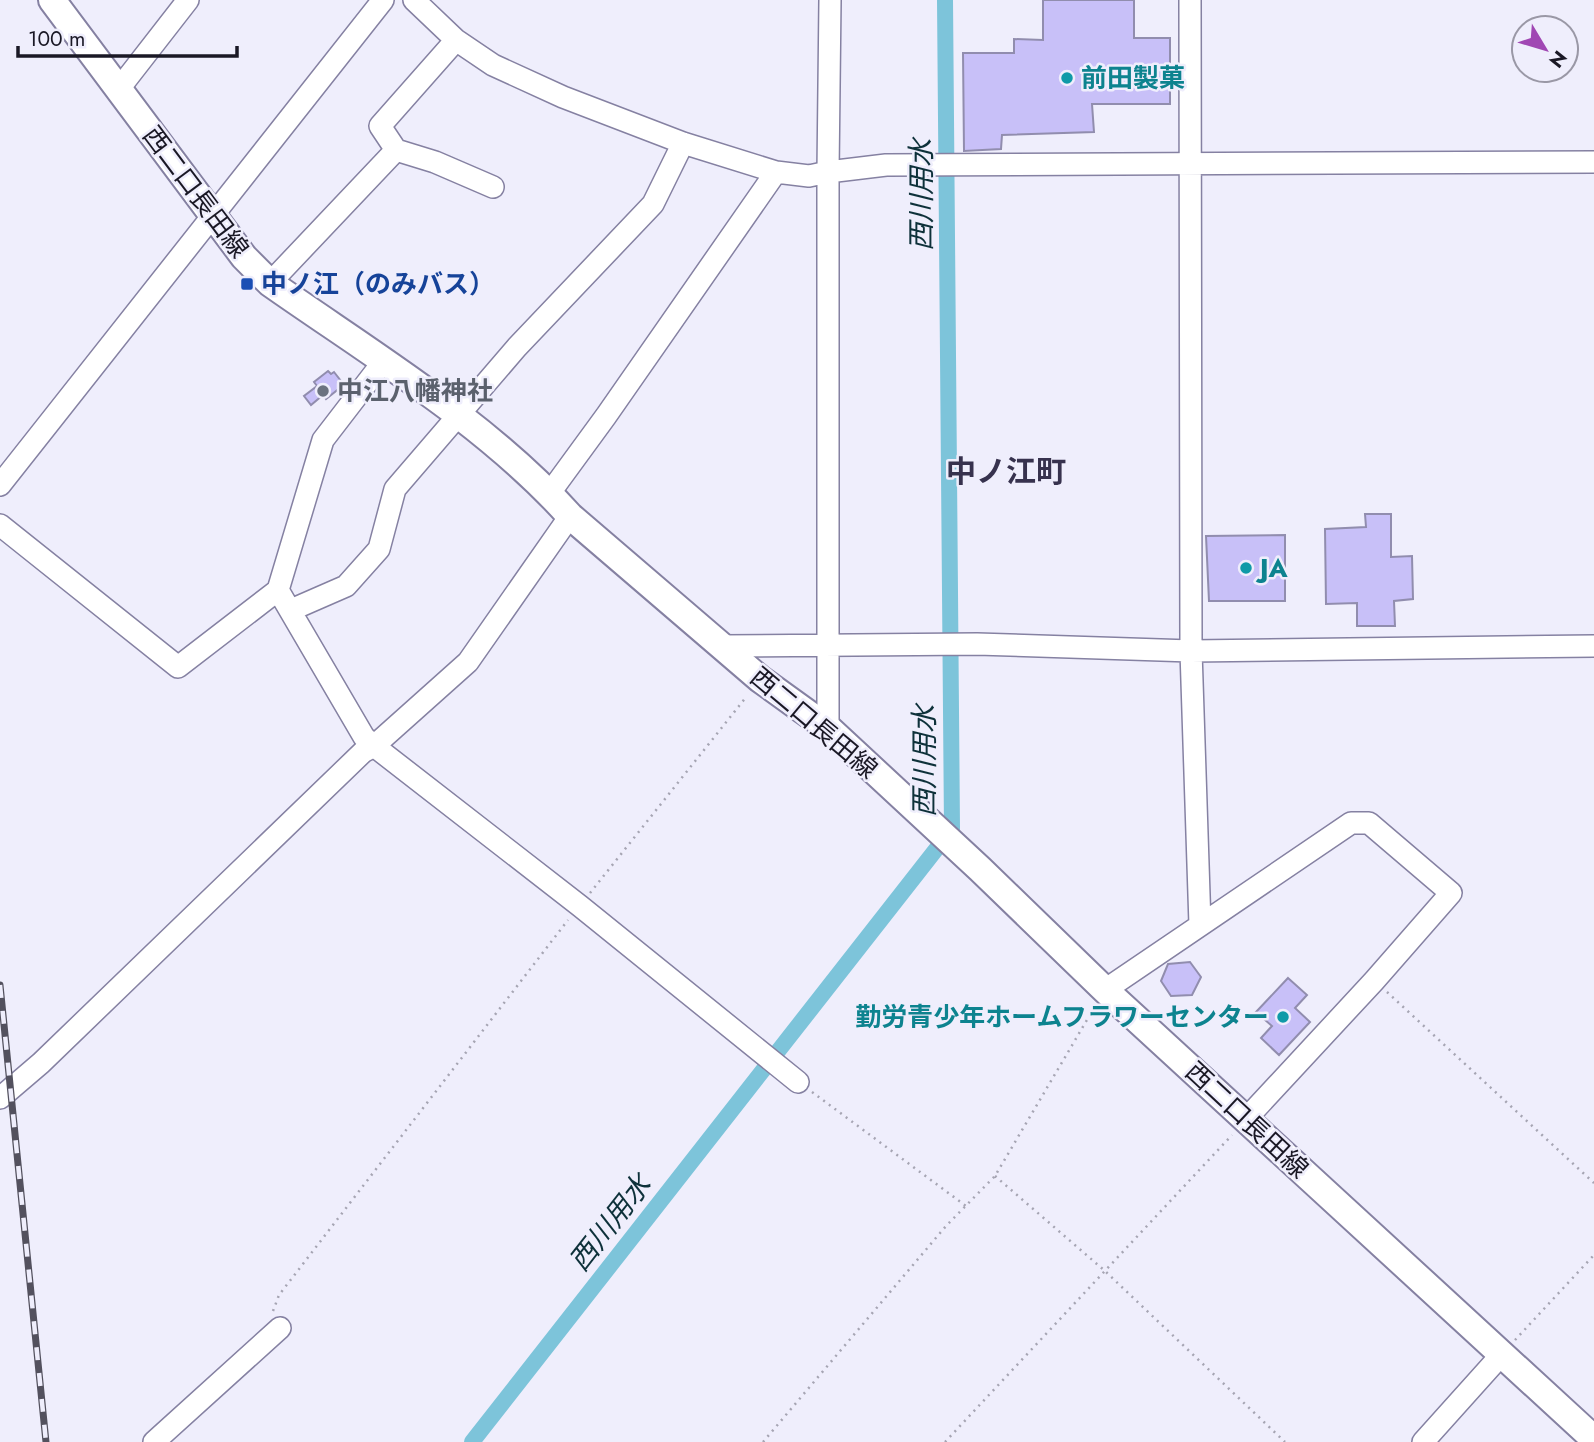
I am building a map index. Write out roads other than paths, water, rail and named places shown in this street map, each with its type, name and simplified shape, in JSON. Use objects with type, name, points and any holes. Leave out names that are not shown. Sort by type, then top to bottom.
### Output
[{"type":"main road","name":"西二口長田線","points":[[52,0],[212,216],[244,257],[271,283],[459,416],[549,494],[570,516],[761,679],[828,728],[1105,990],[1594,1438]]},
{"type":"street","points":[[118,90],[188,0]]},
{"type":"street","points":[[0,485],[383,0]]},
{"type":"street","points":[[414,0],[456,40],[493,65],[563,97],[683,143],[776,172],[818,174],[886,165],[1594,162]]},
{"type":"street","points":[[828,728],[818,174],[830,0]]},
{"type":"street","points":[[1190,0],[1191,651],[1200,925]]},
{"type":"street","points":[[456,40],[380,126],[396,150],[435,162],[493,187]]},
{"type":"street","points":[[291,610],[346,586],[379,549],[395,489],[517,347],[653,204],[683,143]]},
{"type":"street","points":[[271,283],[396,150]]},
{"type":"street","points":[[549,494],[776,172]]},
{"type":"street","points":[[0,525],[178,667],[278,590],[323,440],[383,362]]},
{"type":"street","points":[[0,1098],[41,1063],[363,752],[468,662],[570,516]]},
{"type":"street","points":[[278,590],[365,737],[373,746],[580,906],[798,1082]]},
{"type":"street","points":[[723,646],[977,644],[1191,651],[1594,646]]},
{"type":"street","points":[[1105,990],[1351,823],[1369,823],[1451,893],[1247,1119]]},
{"type":"street","points":[[154,1442],[280,1328]]},
{"type":"street","points":[[1423,1442],[1502,1354]]},
{"type":"waterway","name":"西川用水","points":[[472,1442],[952,829],[945,0]]},
{"type":"railway","points":[[0,985],[46,1442]]},
{"type":"place","name":"前田製菓","points":[[1067,78]]},
{"type":"place","name":"中ノ江（のみバス）","points":[[247,284]]},
{"type":"place","name":"中江八幡神社","points":[[323,391]]},
{"type":"place","name":"JA","points":[[1246,568]]},
{"type":"place","name":"勤労青少年ホームフラワーセンター","points":[[1283,1017]]},
{"type":"district","name":"中ノ江町","points":[[1006,471]]}]
